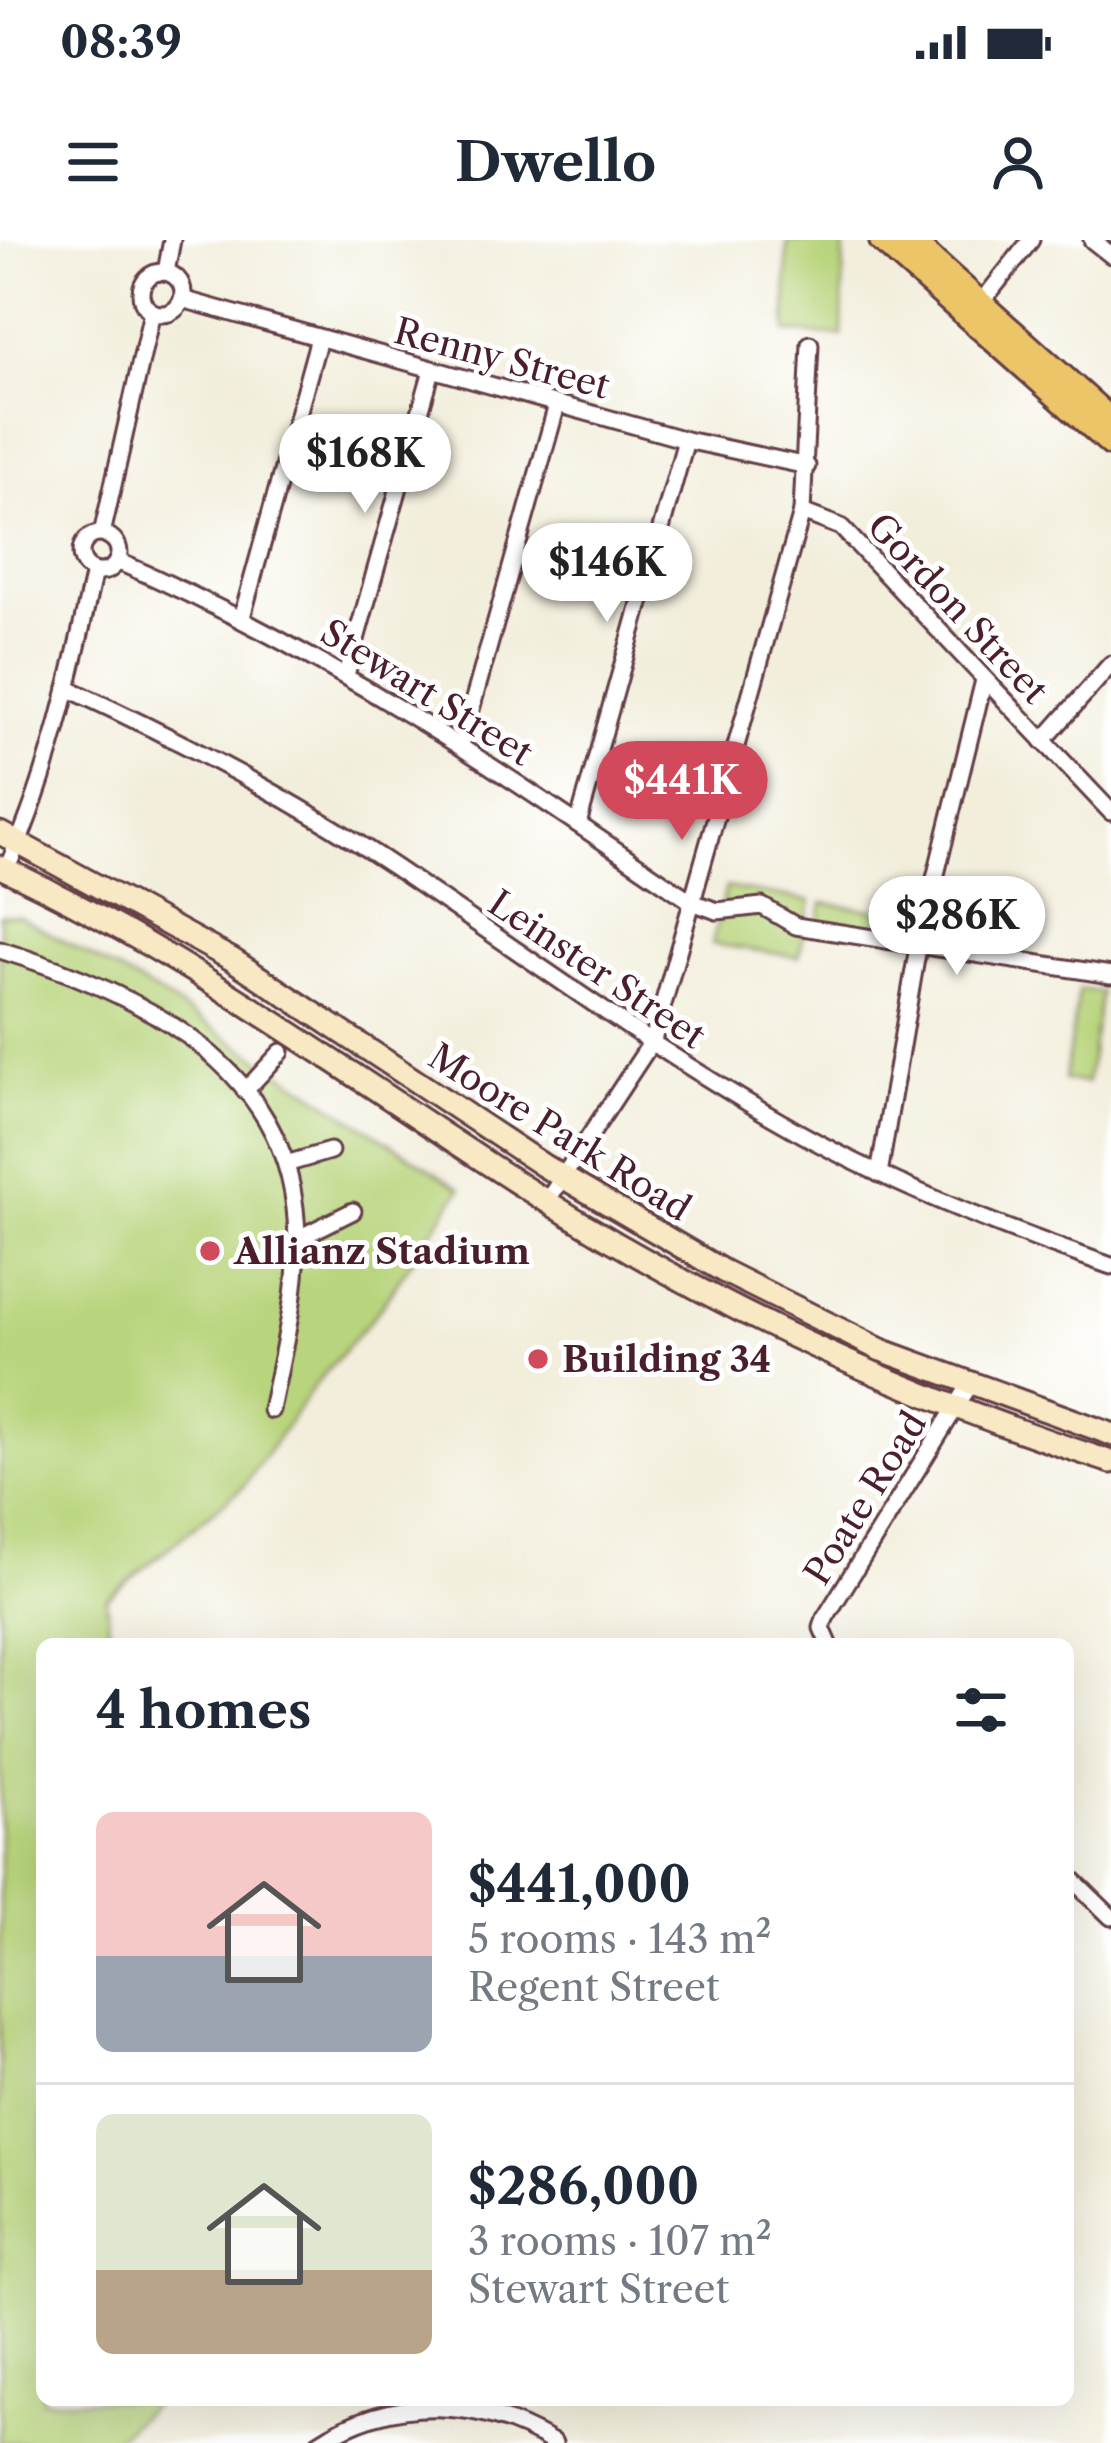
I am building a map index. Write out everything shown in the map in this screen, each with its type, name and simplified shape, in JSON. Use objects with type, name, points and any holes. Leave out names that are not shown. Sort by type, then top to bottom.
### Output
[{"type":"main road","points":[[882,240],[1111,421]]},
{"type":"main road","points":[[909,240],[973,313],[1111,443]]},
{"type":"main road","name":"Moore Park Road","points":[[10,837],[233,960],[564,1177],[800,1313],[969,1386],[1111,1434]]},
{"type":"main road","name":"Moore Park Road","points":[[3,868],[134,934],[237,994],[547,1201],[797,1340],[956,1409],[1111,1462]]},
{"type":"street","points":[[166,272],[172,240]]},
{"type":"street","points":[[973,313],[1031,240]]},
{"type":"street","points":[[1092,240],[1111,254]]},
{"type":"street","points":[[166,272],[182,285],[182,299],[170,313],[152,312],[142,303],[140,290],[152,274],[166,272]]},
{"type":"street","name":"Renny Street","points":[[182,299],[686,440],[807,466]]},
{"type":"street","points":[[102,534],[152,312]]},
{"type":"street","points":[[242,617],[319,338]]},
{"type":"street","points":[[547,1201],[653,1040],[802,512],[810,344]]},
{"type":"street","points":[[346,675],[432,370]]},
{"type":"street","points":[[461,745],[557,405]]},
{"type":"street","points":[[578,824],[686,440]]},
{"type":"street","name":"Gordon Street","points":[[802,512],[841,527],[1111,812]]},
{"type":"street","points":[[102,534],[115,541],[117,561],[109,569],[94,571],[82,561],[82,548],[88,538],[102,534]]},
{"type":"street","name":"Stewart Street","points":[[117,561],[242,617],[346,675],[461,745],[692,902],[717,910],[762,906],[811,929],[1111,975]]},
{"type":"street","points":[[3,868],[10,837],[67,688],[94,571]]},
{"type":"street","points":[[1043,741],[1111,664]]},
{"type":"street","points":[[879,1174],[918,947],[984,680]]},
{"type":"street","name":"Leinster Street","points":[[67,688],[213,758],[391,865],[555,981],[782,1123],[879,1174],[990,1222],[1111,1266]]},
{"type":"street","points":[[0,950],[71,972],[148,1006],[204,1048],[245,1091],[286,1164],[296,1210],[292,1291],[271,1410]]},
{"type":"street","points":[[245,1091],[280,1052]]},
{"type":"street","points":[[286,1164],[330,1151]]},
{"type":"street","points":[[295,1240],[353,1211]]},
{"type":"street","name":"Poate Road","points":[[826,1638],[822,1628],[825,1618],[969,1386]]},
{"type":"street","points":[[1074,1881],[1111,1917]]},
{"type":"street","points":[[318,2443],[368,2419],[444,2406]]},
{"type":"street","points":[[455,2406],[498,2415],[554,2443]]},
{"type":"green space","points":[[787,240],[844,242],[842,336],[786,332]]},
{"type":"green space","points":[[726,887],[811,901],[799,957],[712,944]]},
{"type":"green space","points":[[823,903],[903,914],[897,937],[818,924]]},
{"type":"green space","name":"Allianz Stadium","points":[[0,915],[18,916],[158,993],[461,1189],[377,1312],[315,1385],[243,1487],[106,1599],[110,1638],[36,1638],[36,2406],[151,2406],[110,2443],[0,2443]]},
{"type":"green space","points":[[1079,989],[1101,992],[1087,1083],[1064,1080]]},
{"type":"place","name":"Allianz Stadium","points":[[210,1251]]},
{"type":"place","name":"Building 34","points":[[538,1359]]}]
